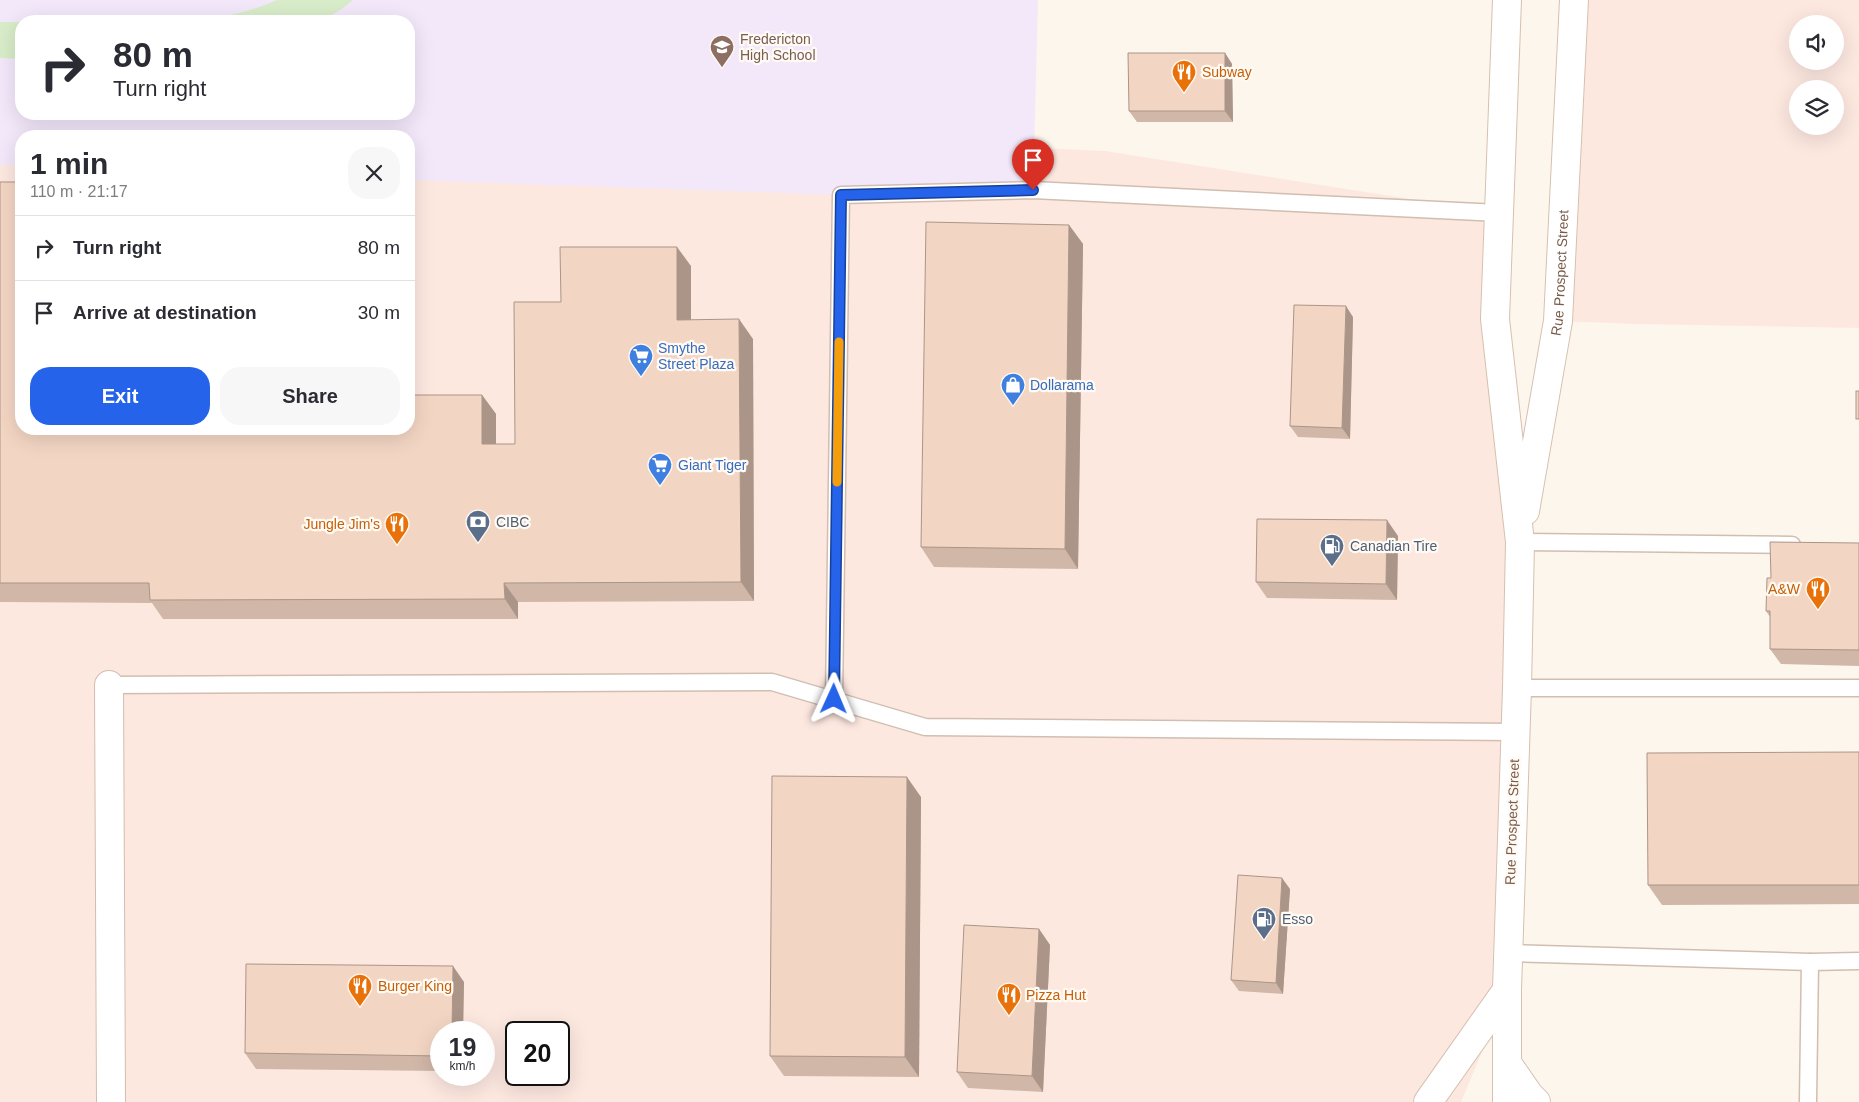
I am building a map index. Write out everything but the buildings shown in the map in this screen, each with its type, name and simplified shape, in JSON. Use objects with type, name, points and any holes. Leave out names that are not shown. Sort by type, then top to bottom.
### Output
[{"type":"main road","name":"Rue Prospect Street","points":[[1507,0],[1495,319],[1520,542],[1507,990],[1507,1102]]},
{"type":"main road","name":"Rue Prospect Street","points":[[1520,542],[1558,320],[1574,0]]},
{"type":"main road","points":[[109,685],[111,1102]]},
{"type":"main road","points":[[1428,1102],[1507,990]]},
{"type":"main road","points":[[1507,1062],[1529,1095],[1536,1102]]},
{"type":"lane","points":[[834,699],[841,195],[1033,190],[1499,213]]},
{"type":"lane","points":[[1520,542],[1810,545]]},
{"type":"lane","points":[[109,685],[772,682],[925,727],[1515,732]]},
{"type":"lane","points":[[1517,688],[1859,688]]},
{"type":"lane","points":[[1508,953],[1810,962],[1859,961]]},
{"type":"lane","points":[[1808,1102],[1810,962]]},
{"type":"shaded area","name":"Fredericton High School","points":[[0,0],[1038,0],[1033,190],[841,195],[415,180],[415,130],[15,130],[15,166],[0,165]]},
{"type":"shaded area","points":[[1574,0],[1859,0],[1859,328],[1558,321]]},
{"type":"shaded area","points":[[415,138],[824,138],[1105,151],[1499,213],[1520,542],[1498,1014],[1461,1102],[0,1102],[0,139],[15,139],[15,435],[415,435]]},
{"type":"green space","points":[[277,0],[353,0],[332,15],[231,15]]},
{"type":"green space","points":[[0,22],[15,22],[15,59],[0,58]]},
{"type":"slow traffic","points":[[837,482],[839,342]]},
{"type":"place","name":"Fredericton High School","points":[[722,68]]},
{"type":"place","name":"Subway","points":[[1184,93]]},
{"type":"place","name":"Smythe Street Plaza","points":[[641,377]]},
{"type":"place","name":"Dollarama","points":[[1013,406]]},
{"type":"place","name":"Giant Tiger","points":[[660,486]]},
{"type":"place","name":"CIBC","points":[[478,543]]},
{"type":"place","name":"Jungle Jim's","points":[[397,545]]},
{"type":"place","name":"Canadian Tire","points":[[1332,567]]},
{"type":"place","name":"A&W","points":[[1818,610]]},
{"type":"place","name":"Esso","points":[[1264,940]]},
{"type":"place","name":"Burger King","points":[[360,1007]]},
{"type":"place","name":"Pizza Hut","points":[[1009,1016]]},
{"type":"route","points":[[834,699],[841,195],[1033,190]]}]
